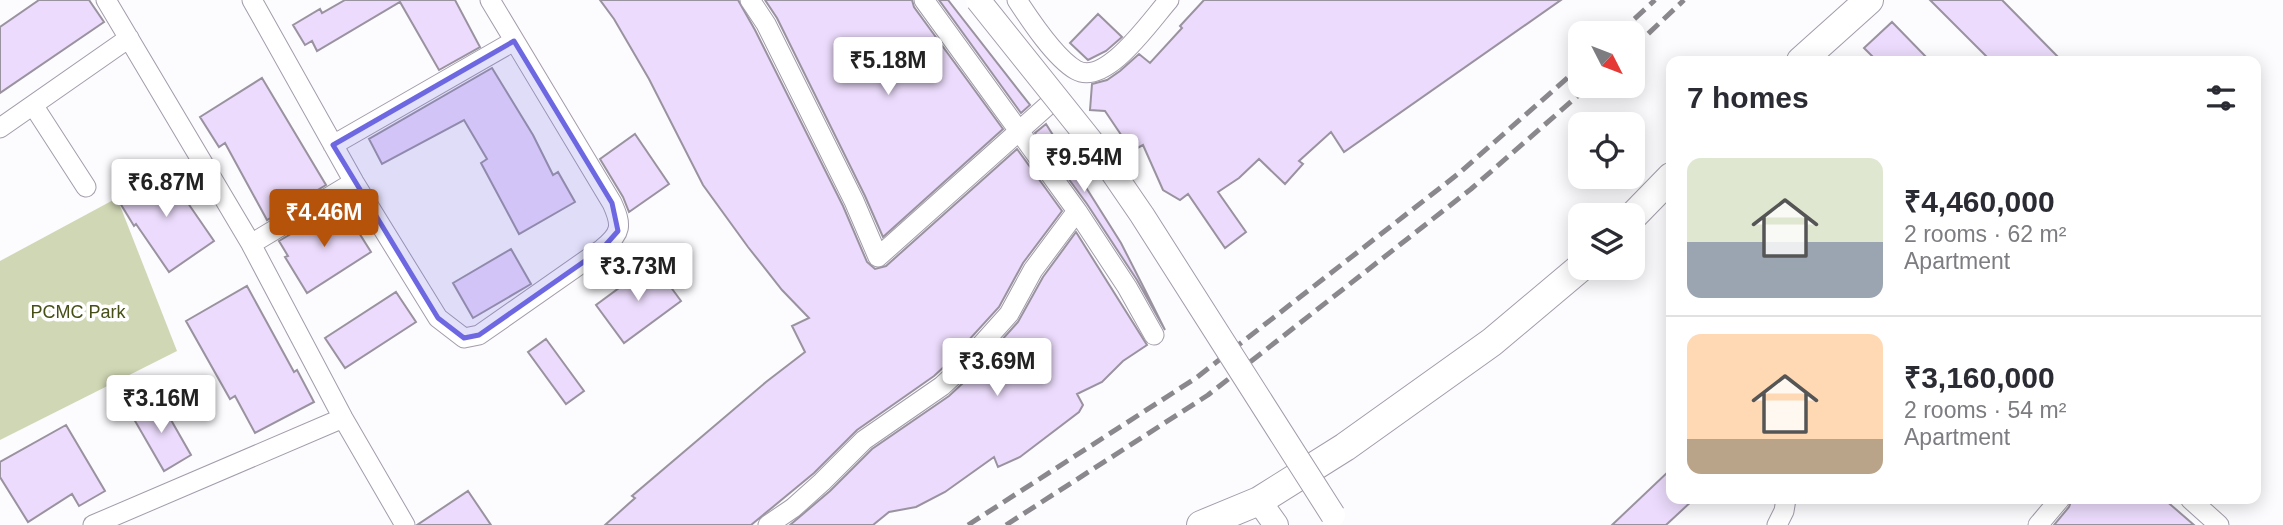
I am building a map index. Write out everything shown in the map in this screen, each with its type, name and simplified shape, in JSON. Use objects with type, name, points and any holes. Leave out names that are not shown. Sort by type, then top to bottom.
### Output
[{"type":"main road","points":[[1807,56],[1869,0]]},
{"type":"main road","points":[[1645,204],[1666,182]]},
{"type":"main road","points":[[1201,525],[1259,501],[1345,447],[1492,342],[1568,278]]},
{"type":"street","points":[[106,0],[251,244],[343,418],[405,525]]},
{"type":"street","points":[[253,0],[354,182],[438,318],[464,338],[479,335],[614,240],[618,231],[619,218],[611,203],[490,0]]},
{"type":"street","points":[[750,0],[766,24],[854,201],[878,257],[1056,98]]},
{"type":"street","points":[[924,0],[1077,211],[1154,335]]},
{"type":"street","points":[[978,0],[1094,145],[1142,215],[1336,520]]},
{"type":"street","points":[[1022,2],[1063,60],[1078,72],[1095,72],[1116,60],[1168,0]]},
{"type":"street","points":[[0,128],[129,38]]},
{"type":"street","points":[[333,145],[514,41]]},
{"type":"street","points":[[33,105],[86,187]]},
{"type":"street","points":[[251,244],[354,182]]},
{"type":"street","points":[[768,525],[793,508],[864,440],[942,386],[956,373],[1010,314],[1033,270],[1077,211]]},
{"type":"street","points":[[93,525],[343,418]]},
{"type":"street","points":[[1259,501],[1276,525]]},
{"type":"street","points":[[1777,525],[1785,504]]},
{"type":"street","points":[[2038,525],[2056,504]]},
{"type":"street","points":[[2196,504],[2219,525]]},
{"type":"highlighted area","points":[[514,41],[612,203],[618,231],[602,249],[479,335],[464,338],[438,318],[333,145]]},
{"type":"green space","name":"PCMC Park","points":[[117,198],[177,351],[0,440],[0,261]]},
{"type":"building","points":[[39,0],[89,0],[104,22],[0,93],[0,27]]},
{"type":"building","points":[[345,0],[455,0],[480,47],[439,70],[400,2],[317,51],[312,41],[305,45],[293,25],[320,9],[322,13]]},
{"type":"building","points":[[600,0],[738,0],[843,206],[867,262],[875,269],[886,266],[1017,149],[1062,211],[1023,263],[999,307],[947,364],[857,430],[814,473],[751,525],[605,525],[635,498],[632,496],[805,352],[792,326],[809,318],[782,290],[703,185],[649,79]]},
{"type":"building","points":[[765,0],[912,0],[914,7],[1003,129],[883,237],[777,18]]},
{"type":"building","points":[[939,0],[948,0],[1030,105],[1021,113]]},
{"type":"building","points":[[1204,0],[1561,0],[1344,152],[1331,132],[1299,161],[1303,164],[1285,184],[1259,159],[1239,178],[1218,192],[1246,232],[1225,248],[1188,194],[1180,200],[1163,190],[1143,145],[1132,151],[1105,111],[1090,110],[1092,84],[1107,80],[1139,54],[1150,63]]},
{"type":"building","points":[[1930,0],[2002,0],[2057,56],[1986,56]]},
{"type":"building","points":[[1098,14],[1122,37],[1106,51],[1088,60],[1070,43]]},
{"type":"building","points":[[1892,22],[1925,56],[1872,56],[1864,48]]},
{"type":"building","points":[[492,68],[533,135],[553,175],[558,172],[575,202],[519,234],[481,163],[487,159],[464,120],[382,164],[369,139]]},
{"type":"building","points":[[262,78],[326,185],[267,220],[225,143],[219,147],[200,117]]},
{"type":"building","points":[[1046,124],[1121,243],[1165,330],[1137,280],[1087,204],[1035,133]]},
{"type":"building","points":[[635,134],[669,184],[629,212],[600,159]]},
{"type":"building","points":[[168,167],[185,195],[183,196],[214,241],[169,272],[136,224],[134,226],[117,198]]},
{"type":"building","points":[[338,206],[346,219],[349,217],[371,252],[307,293],[285,257],[288,256],[279,241]]},
{"type":"building","points":[[1076,232],[1147,345],[1123,361],[1102,382],[1077,394],[1083,405],[1079,412],[1020,457],[998,467],[994,457],[945,492],[916,507],[889,512],[873,525],[790,525],[830,491],[872,449],[949,396],[964,382],[1018,322],[1043,277]]},
{"type":"building","points":[[511,249],[531,284],[473,318],[453,283]]},
{"type":"building","points":[[653,263],[681,301],[624,343],[596,305]]},
{"type":"building","points":[[247,286],[294,372],[297,370],[314,402],[255,433],[235,396],[230,399],[186,321]]},
{"type":"building","points":[[396,292],[416,322],[345,368],[325,338]]},
{"type":"building","points":[[546,339],[584,391],[566,404],[528,352]]},
{"type":"building","points":[[159,399],[191,455],[164,471],[131,414]]},
{"type":"building","points":[[66,425],[105,491],[79,506],[72,494],[28,522],[0,477],[0,462]]},
{"type":"building","points":[[1666,474],[1666,504],[1689,504],[1666,525],[1612,525]]},
{"type":"building","points":[[468,491],[491,525],[417,525]]},
{"type":"building","points":[[2070,504],[2170,504],[2194,525],[2054,525]]},
{"type":"railway","points":[[1632,21],[1655,0]]},
{"type":"railway","points":[[1645,37],[1684,0]]},
{"type":"railway","points":[[968,525],[1196,378],[1458,174],[1568,78]]},
{"type":"railway","points":[[1006,525],[1208,395],[1471,189],[1575,98]]}]
